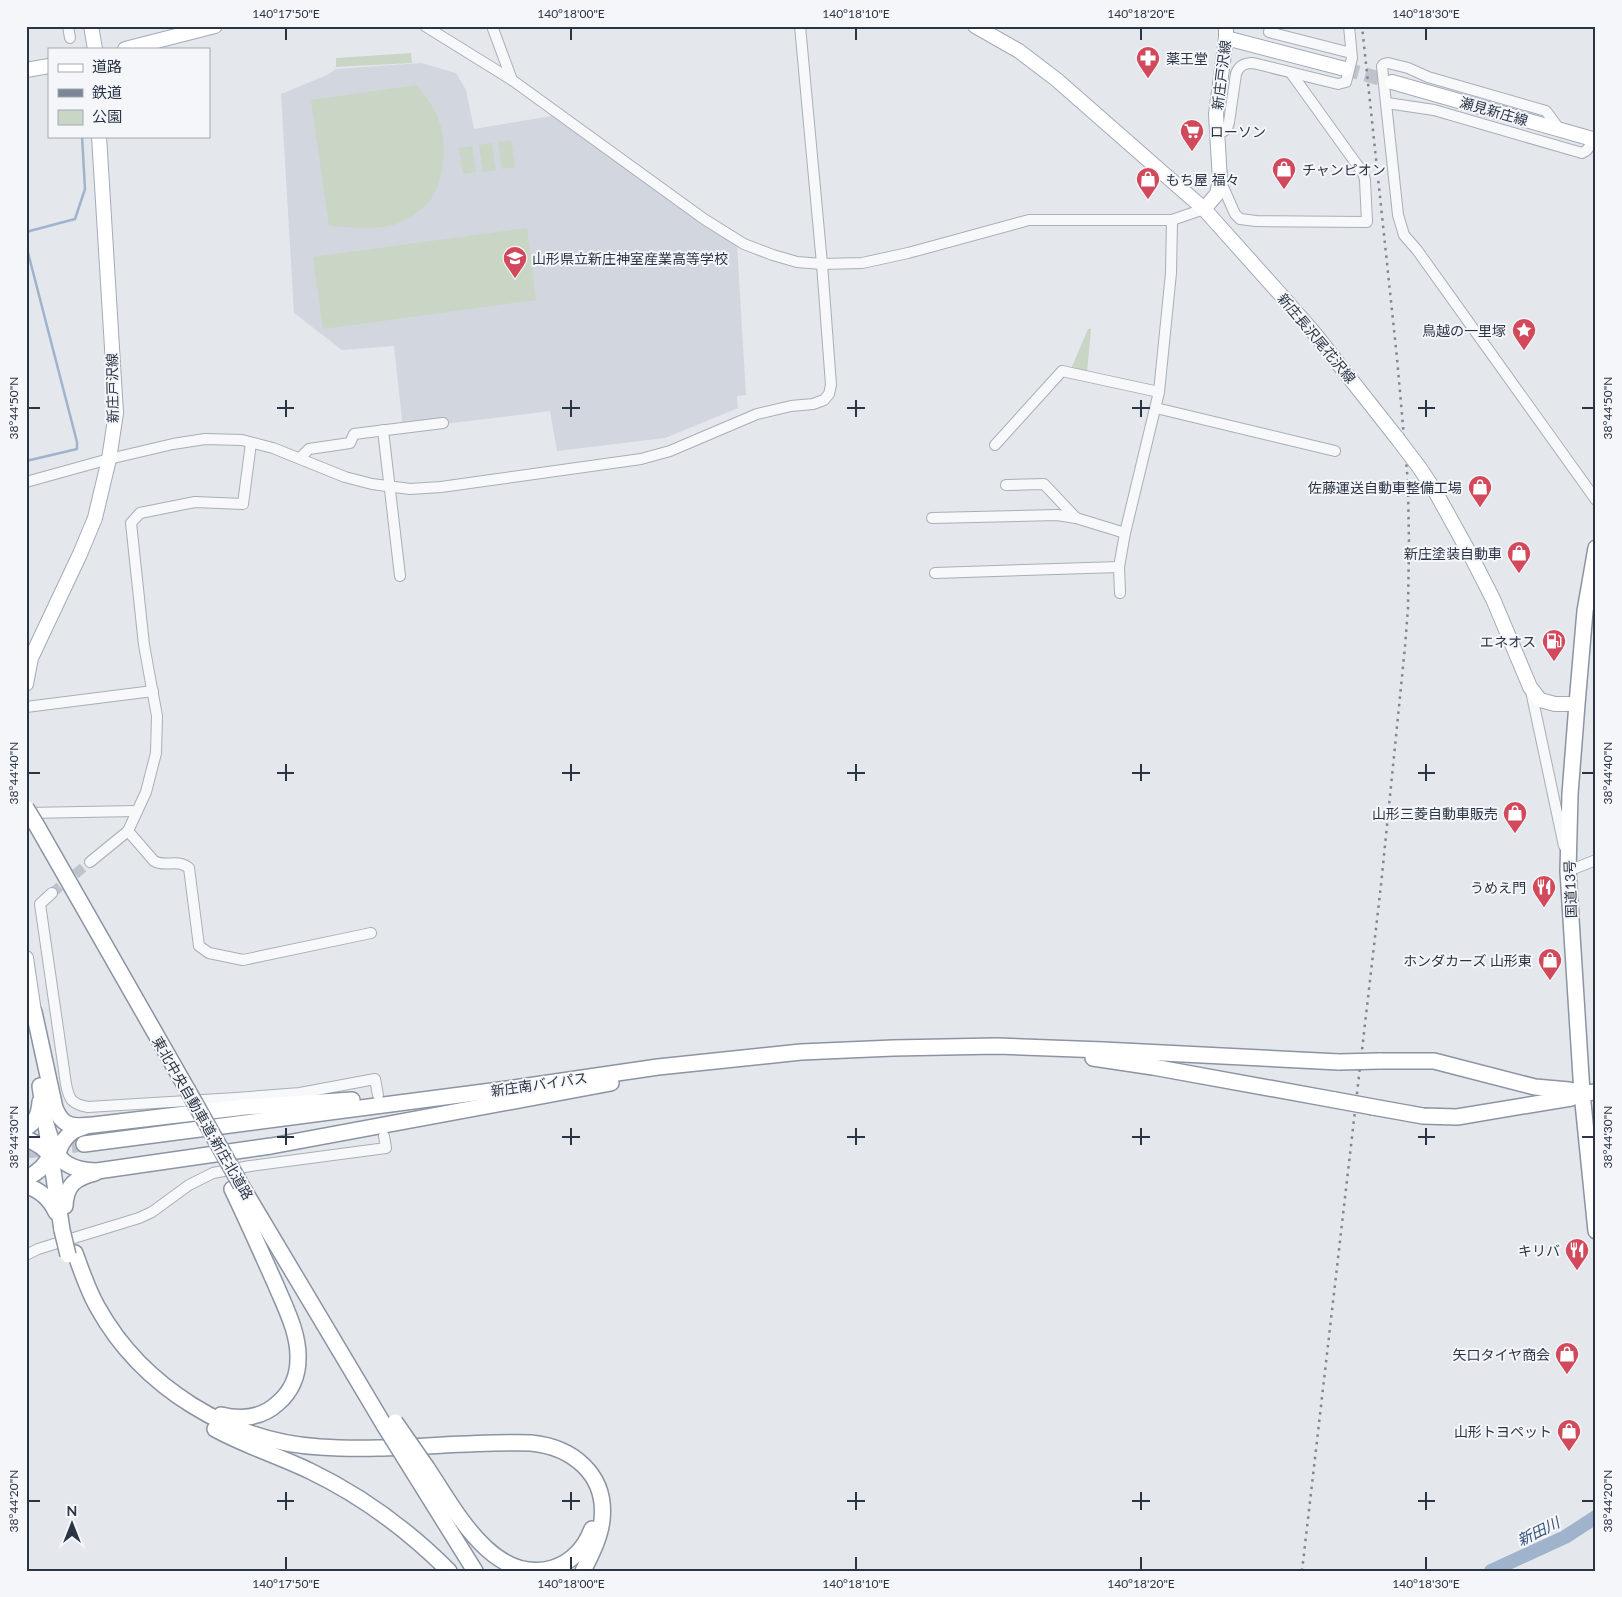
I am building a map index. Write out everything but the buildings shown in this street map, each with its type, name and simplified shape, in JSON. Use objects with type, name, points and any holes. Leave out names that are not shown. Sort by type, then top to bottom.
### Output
[{"type":"highway","name":"国道13号","points":[[1596,548],[1585,611],[1570,794],[1568,869],[1589,1093],[1596,1231]]},
{"type":"highway","name":"東北中央自動車道;新庄北道路","points":[[26,808],[128,987],[237,1187],[420,1470]]},
{"type":"highway","points":[[34,1012],[57,1180],[66,1230],[72,1254],[92,1296],[109,1325],[143,1366],[172,1391],[184,1405],[210,1426],[240,1442],[308,1470],[346,1490],[399,1526],[449,1571]]},
{"type":"highway","points":[[997,1049],[1101,1059],[1423,1116],[1457,1117],[1571,1098],[1589,1093]]},
{"type":"highway","points":[[44,1084],[54,1108],[64,1122],[74,1126],[245,1107],[416,1094],[566,1074],[847,1053],[997,1049],[1103,1050],[1339,1062],[1434,1061],[1516,1084],[1589,1093]]},
{"type":"highway","points":[[26,1139],[54,1154],[68,1166],[80,1170],[97,1171],[270,1146],[497,1105],[706,1063]]},
{"type":"highway","name":"新庄南バイパス","points":[[84,1144],[706,1063]]},
{"type":"highway","points":[[26,1128],[35,1121],[38,1115],[44,1084]]},
{"type":"highway","points":[[26,1178],[38,1172],[68,1134],[79,1128],[93,1125]]},
{"type":"highway","points":[[66,1230],[65,1206],[69,1188],[77,1180],[88,1175],[118,1168]]},
{"type":"highway","points":[[57,1180],[65,1206]]},
{"type":"highway","points":[[26,1186],[38,1191],[48,1199],[66,1230]]},
{"type":"highway","points":[[184,1405],[235,1418],[250,1417],[266,1412],[281,1401],[292,1386],[297,1369],[298,1349],[292,1325],[237,1187]]},
{"type":"highway","points":[[184,1405],[210,1424],[241,1438],[310,1454],[347,1455],[512,1449],[551,1454],[571,1464],[588,1483],[595,1509],[592,1530],[581,1550],[562,1565],[542,1570],[525,1569],[509,1564],[480,1543],[420,1470]]},
{"type":"highway","points":[[184,1405],[204,1412],[237,1428],[271,1440],[304,1446],[351,1448],[518,1443],[543,1444],[555,1447],[575,1457],[584,1465],[597,1484],[600,1495],[602,1519],[600,1532],[583,1571]]},
{"type":"highway","points":[[420,1470],[475,1571]]},
{"type":"main road","points":[[91,26],[95,48]]},
{"type":"main road","points":[[129,48],[215,26]]},
{"type":"main road","name":"新庄長沢尾花沢線","points":[[976,26],[1020,51],[1057,80],[1204,209],[1309,328],[1398,438],[1435,491],[1480,573],[1513,644],[1530,688]]},
{"type":"main road","points":[[1226,32],[1345,69]]},
{"type":"main road","name":"新庄戸沢線","points":[[1204,209],[1217,194],[1220,180],[1216,135],[1217,97],[1226,32]]},
{"type":"main road","points":[[26,70],[48,66]]},
{"type":"main road","name":"瀬見新庄線","points":[[1392,82],[1595,140]]},
{"type":"main road","name":"新庄戸沢線","points":[[26,684],[31,658],[80,554],[94,518],[109,459],[116,413],[99,138]]},
{"type":"main road","points":[[1530,688],[1540,700],[1555,704],[1577,704]]},
{"type":"main road","points":[[26,958],[34,1012]]},
{"type":"street","points":[[68,26],[70,38]]},
{"type":"street","points":[[425,26],[512,80],[704,219],[744,244],[797,262],[822,264],[862,262],[908,253],[1029,220],[1172,220],[1204,209]]},
{"type":"street","points":[[492,26],[512,80]]},
{"type":"street","points":[[26,482],[109,459],[173,444],[205,439],[242,440],[273,448],[372,484],[410,489],[441,487],[641,459],[670,451],[757,414],[791,406],[813,404],[824,400],[829,394],[832,385],[800,26]]},
{"type":"street","points":[[1271,26],[1269,32],[1351,53]]},
{"type":"street","points":[[1216,135],[1227,129],[1237,69],[1246,63],[1253,63],[1338,84],[1344,83],[1347,80],[1352,58],[1349,26]]},
{"type":"street","points":[[1560,130],[1546,110],[1428,77],[1408,68],[1388,63],[1382,66],[1398,215],[1404,235],[1417,250],[1596,500]]},
{"type":"street","points":[[1220,180],[1235,214],[1240,219],[1256,221],[1367,222],[1363,174],[1292,73]]},
{"type":"street","points":[[1387,103],[1434,110],[1582,152],[1587,150],[1595,140]]},
{"type":"street","points":[[1120,593],[1119,568],[1125,533],[1159,392],[1172,273],[1172,220]]},
{"type":"street","points":[[995,445],[1062,371],[1159,392]]},
{"type":"street","points":[[1156,408],[1335,451]]},
{"type":"street","points":[[300,458],[309,449],[350,443],[354,434],[443,423]]},
{"type":"street","points":[[383,430],[400,576]]},
{"type":"street","points":[[90,862],[128,831],[146,792],[156,753],[157,716],[144,645],[131,523],[140,513],[194,502],[243,504],[251,443]]},
{"type":"street","points":[[1006,485],[1044,484],[1076,518]]},
{"type":"street","points":[[932,518],[1057,515],[1076,518],[1125,533]]},
{"type":"street","points":[[936,573],[1119,568]]},
{"type":"street","points":[[1530,688],[1568,869],[1596,860]]},
{"type":"street","points":[[26,707],[153,691]]},
{"type":"street","points":[[26,813],[137,811]]},
{"type":"street","points":[[128,831],[154,861],[160,864],[178,862],[189,868],[199,946],[209,953],[243,960],[371,933]]},
{"type":"street","points":[[52,894],[40,904],[66,1084],[72,1101],[78,1105],[88,1106],[300,1093],[375,1079],[378,1095]]},
{"type":"street","points":[[26,1255],[38,1249],[139,1218],[157,1209],[189,1185],[213,1173],[250,1166],[386,1148],[384,1136]]},
{"type":"shaded area","name":"山形県立新庄神室産業高等学校","points":[[421,63],[456,73],[466,90],[474,129],[552,116],[724,238],[737,245],[746,395],[737,396],[738,408],[665,438],[557,451],[550,411],[403,429],[394,346],[342,350],[294,313],[281,94],[327,75],[336,69]]},
{"type":"green space","points":[[411,53],[412,63],[336,67],[336,58]]},
{"type":"green space","points":[[417,85],[435,112],[442,130],[443,163],[434,194],[429,202],[417,212],[393,225],[369,228],[329,226],[311,100]]},
{"type":"green space","points":[[511,140],[515,167],[502,169],[498,142]]},
{"type":"green space","points":[[492,143],[496,170],[483,172],[479,145]]},
{"type":"green space","points":[[472,146],[476,172],[463,174],[459,148]]},
{"type":"green space","points":[[527,228],[536,300],[323,329],[313,257]]},
{"type":"green space","points":[[1088,329],[1091,329],[1087,373],[1071,369]]},
{"type":"waterway","points":[[26,232],[75,219],[85,189],[82,138]]},
{"type":"waterway","points":[[26,245],[77,442],[77,449],[26,461]]},
{"type":"waterway","name":"新田川","points":[[1491,1571],[1565,1537],[1596,1517]]},
{"type":"tunnel","points":[[1345,69],[1392,82]]},
{"type":"tunnel","points":[[52,893],[90,862]]},
{"type":"tunnel","points":[[26,1151],[84,1144]]},
{"type":"railway","points":[[1302,1571],[1381,885],[1408,608],[1408,483],[1397,358],[1362,26]]},
{"type":"place","name":"薬王堂","points":[[1148,79]]},
{"type":"place","name":"ローソン","points":[[1192,152]]},
{"type":"place","name":"チャンピオン","points":[[1284,190]]},
{"type":"place","name":"もち屋 福々","points":[[1148,200]]},
{"type":"place","name":"山形県立新庄神室産業高等学校","points":[[515,279]]},
{"type":"place","name":"鳥越の一里塚","points":[[1524,351]]},
{"type":"place","name":"佐藤運送自動車整備工場","points":[[1480,508]]},
{"type":"place","name":"新庄塗装自動車","points":[[1519,574]]},
{"type":"place","name":"エネオス","points":[[1554,662]]},
{"type":"place","name":"山形三菱自動車販売","points":[[1515,834]]},
{"type":"place","name":"うめえ門","points":[[1544,908]]},
{"type":"place","name":"ホンダカーズ 山形東","points":[[1550,981]]},
{"type":"place","name":"キリバ","points":[[1577,1271]]},
{"type":"place","name":"矢口タイヤ商会","points":[[1567,1375]]},
{"type":"place","name":"山形トヨペット","points":[[1569,1452]]}]
